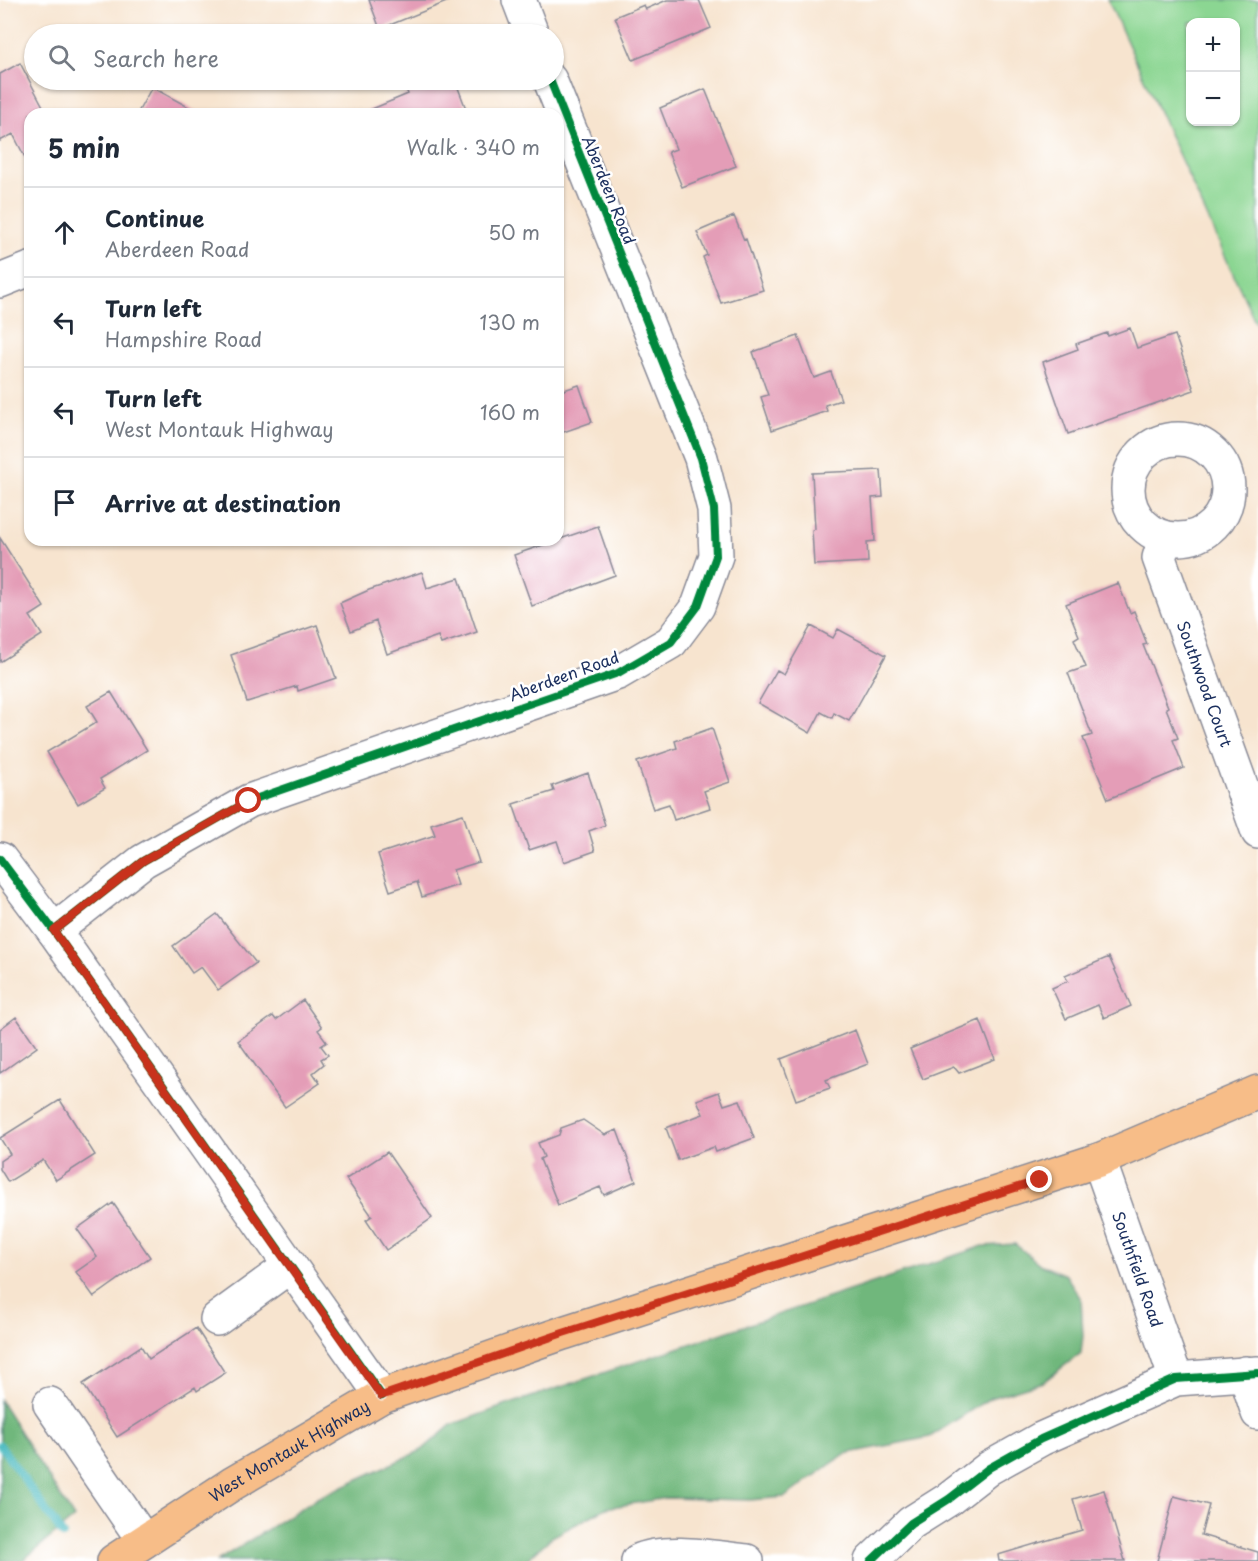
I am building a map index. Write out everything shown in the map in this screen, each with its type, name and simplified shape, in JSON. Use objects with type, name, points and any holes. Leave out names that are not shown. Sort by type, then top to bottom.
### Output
[{"type":"main road","name":"West Montauk Highway","points":[[114,1561],[232,1484],[381,1396],[563,1333],[1099,1160],[1258,1092]]},
{"type":"street","points":[[519,0],[528,24]]},
{"type":"street","name":"Aberdeen Road","points":[[554,90],[561,108]]},
{"type":"street","name":"Aberdeen Road","points":[[54,931],[143,861],[249,801],[618,673],[671,642],[698,606],[716,556],[714,509],[701,458],[564,115]]},
{"type":"street","points":[[0,281],[24,271]]},
{"type":"street","name":"Southwood Court","points":[[1165,538],[1159,558],[1258,832]]},
{"type":"street","points":[[0,859],[54,931],[381,1396]]},
{"type":"street","name":"Southfield Road","points":[[1099,1160],[1176,1379]]},
{"type":"street","points":[[217,1319],[290,1266]]},
{"type":"street","points":[[876,1559],[911,1523],[949,1499],[989,1468],[1041,1439],[1176,1379],[1252,1373],[1258,1413]]},
{"type":"street","points":[[50,1404],[144,1541]]},
{"type":"street","points":[[638,1561],[644,1558],[675,1555],[747,1561]]},
{"type":"green space","points":[[1108,0],[1258,0],[1258,328]]},
{"type":"green space","points":[[1015,1244],[1041,1265],[1066,1275],[1081,1299],[1083,1336],[1081,1353],[1043,1382],[990,1398],[930,1437],[845,1454],[785,1497],[750,1500],[666,1498],[606,1508],[552,1537],[525,1561],[217,1561],[317,1498],[422,1450],[451,1425],[983,1246]]},
{"type":"green space","points":[[0,1400],[74,1518],[22,1561],[0,1561]]},
{"type":"building","points":[[369,0],[449,1],[392,24],[378,24]]},
{"type":"building","points":[[667,0],[699,0],[711,28],[633,60],[615,17],[644,5],[646,9]]},
{"type":"building","points":[[20,63],[24,71],[24,90],[34,90],[44,108],[24,108],[24,155],[13,134],[0,141],[0,74]]},
{"type":"building","points":[[705,89],[736,166],[682,187],[668,152],[676,149],[660,108]]},
{"type":"building","points":[[150,90],[157,90],[190,108],[140,108]]},
{"type":"building","points":[[406,90],[459,90],[466,108],[374,108],[408,94]]},
{"type":"building","points":[[734,216],[744,240],[746,239],[763,290],[721,303],[703,257],[707,255],[697,232]]},
{"type":"building","points":[[1130,328],[1137,348],[1175,335],[1194,390],[1068,434],[1043,362],[1078,349],[1076,344]]},
{"type":"building","points":[[798,336],[814,378],[831,372],[841,400],[825,405],[827,411],[772,430],[761,397],[768,395],[753,352]]},
{"type":"building","points":[[579,385],[592,422],[564,432],[564,390]]},
{"type":"building","points":[[881,470],[883,497],[872,498],[875,541],[867,542],[868,562],[814,565],[812,473]]},
{"type":"building","points":[[598,526],[615,575],[532,606],[514,555],[540,546],[564,546],[564,538]]},
{"type":"building","points":[[0,538],[44,607],[30,616],[42,635],[0,662]]},
{"type":"building","points":[[422,572],[427,588],[459,578],[477,632],[441,644],[438,636],[387,654],[376,621],[351,631],[340,603],[369,590]]},
{"type":"building","points":[[1118,583],[1130,613],[1134,611],[1147,644],[1143,645],[1168,707],[1166,708],[1178,738],[1173,740],[1184,768],[1108,799],[1083,738],[1092,735],[1068,673],[1086,667],[1074,639],[1079,636],[1066,604]]},
{"type":"building","points":[[317,625],[336,678],[298,691],[297,686],[247,702],[231,655]]},
{"type":"building","points":[[811,626],[833,638],[838,629],[886,655],[849,721],[834,713],[832,718],[821,712],[810,733],[758,703],[777,670],[784,674]]},
{"type":"building","points":[[111,692],[147,750],[100,779],[105,788],[78,804],[47,752],[97,722],[87,706]]},
{"type":"building","points":[[712,728],[730,782],[704,791],[710,808],[674,820],[669,804],[653,809],[637,762],[677,748],[675,741]]},
{"type":"building","points":[[588,773],[605,825],[589,831],[595,851],[564,862],[557,841],[529,850],[513,804],[554,791],[552,786]]},
{"type":"building","points":[[463,814],[479,862],[453,870],[458,885],[422,897],[417,882],[390,891],[378,854],[435,835],[431,824]]},
{"type":"building","points":[[217,914],[256,963],[218,990],[201,967],[192,973],[173,946]]},
{"type":"building","points":[[1109,957],[1131,1006],[1104,1018],[1098,1005],[1066,1019],[1052,988],[1068,981],[1065,976]]},
{"type":"building","points":[[303,1000],[322,1027],[318,1030],[327,1042],[321,1046],[328,1055],[321,1059],[324,1064],[313,1073],[320,1083],[285,1107],[238,1041],[273,1016],[276,1020]]},
{"type":"building","points":[[16,1017],[37,1047],[0,1073],[0,1029]]},
{"type":"building","points":[[980,1020],[995,1059],[959,1073],[954,1067],[923,1079],[910,1049]]},
{"type":"building","points":[[855,1030],[868,1064],[826,1080],[830,1088],[796,1100],[781,1059]]},
{"type":"building","points":[[719,1092],[724,1105],[740,1100],[754,1138],[716,1152],[714,1147],[678,1160],[666,1128],[703,1114],[697,1100]]},
{"type":"building","points":[[60,1100],[95,1155],[56,1180],[43,1160],[8,1182],[0,1169],[0,1161],[10,1154],[0,1138]]},
{"type":"building","points":[[583,1120],[605,1135],[617,1130],[636,1181],[604,1195],[600,1187],[558,1205],[540,1159],[544,1157],[538,1143],[559,1135],[561,1128]]},
{"type":"building","points":[[387,1152],[432,1218],[386,1250],[366,1220],[372,1216],[346,1179]]},
{"type":"building","points":[[113,1203],[150,1257],[94,1297],[76,1272],[97,1257],[77,1229]]},
{"type":"building","points":[[196,1328],[225,1373],[197,1391],[195,1387],[117,1437],[83,1384],[141,1346],[149,1359]]},
{"type":"building","points":[[1104,1490],[1125,1561],[999,1561],[998,1555],[1082,1530],[1073,1499]]},
{"type":"building","points":[[1174,1496],[1209,1505],[1201,1535],[1258,1552],[1258,1561],[1157,1561]]},
{"type":"waterway","points":[[0,1445],[63,1535]]},
{"type":"cycle path","points":[[554,90],[561,108]]},
{"type":"cycle path","points":[[54,931],[143,861],[249,801],[618,673],[671,642],[698,606],[716,556],[714,509],[701,458],[564,115]]},
{"type":"cycle path","points":[[0,859],[54,931],[382,1396]]},
{"type":"cycle path","points":[[871,1561],[911,1523],[949,1499],[989,1468],[1041,1439],[1176,1379],[1258,1373]]},
{"type":"route","points":[[249,801],[143,861],[54,931],[381,1396],[563,1333],[1040,1180]]}]
